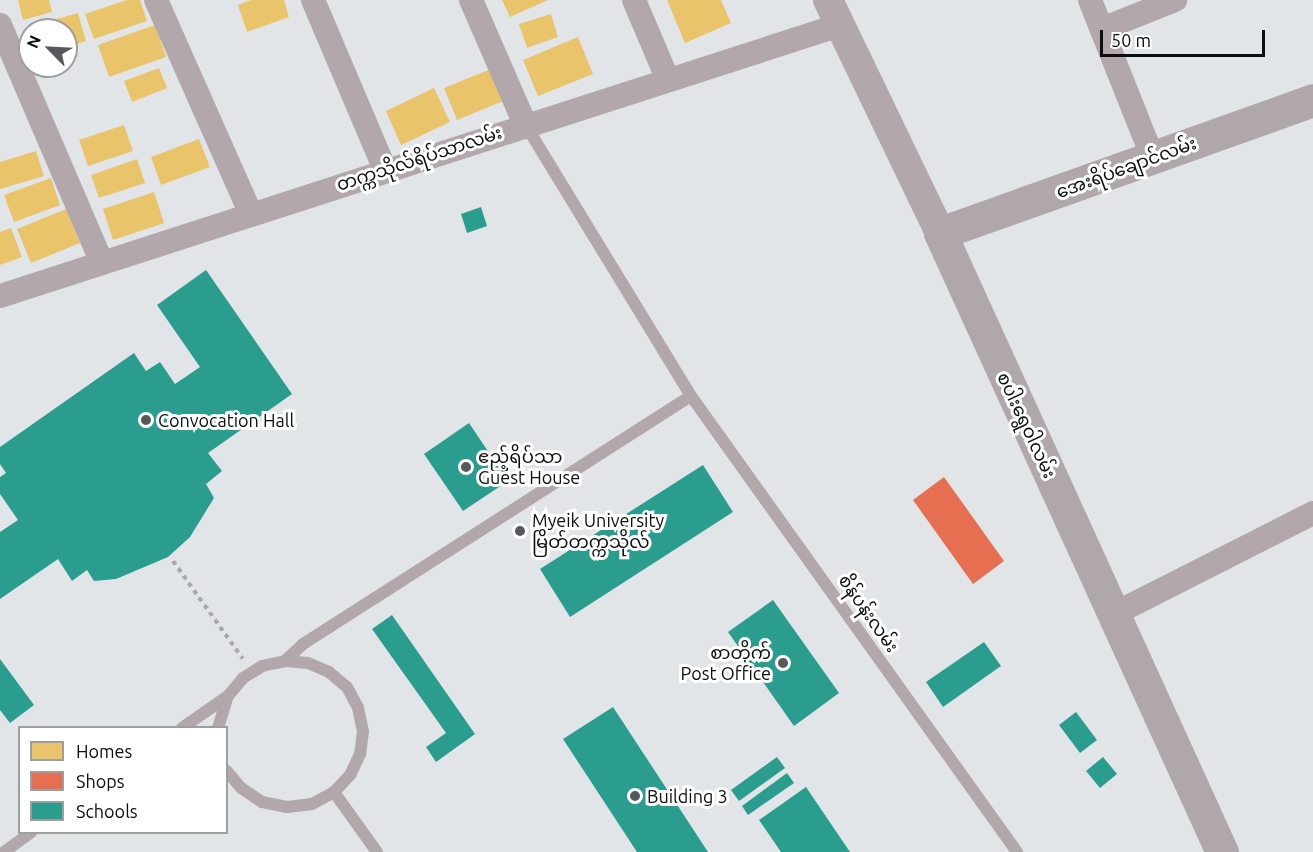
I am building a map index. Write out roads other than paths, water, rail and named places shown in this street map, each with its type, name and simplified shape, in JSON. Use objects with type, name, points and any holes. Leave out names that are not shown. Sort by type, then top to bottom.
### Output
[{"type":"main road","name":"အေးရိပ်ချောင်လမ်း","points":[[940,233],[1313,100]]},
{"type":"main road","name":"စပါးရွေဝါလမ်း","points":[[940,233],[1222,852]]},
{"type":"street","points":[[156,0],[250,212]]},
{"type":"street","points":[[313,0],[385,170]]},
{"type":"street","points":[[471,0],[525,124]]},
{"type":"street","points":[[634,0],[668,80]]},
{"type":"street","points":[[1090,0],[1152,158]]},
{"type":"street","points":[[1102,29],[1175,0]]},
{"type":"street","name":"တက္ကသိုလ်ရိပ်သာလမ်း","points":[[0,296],[250,212],[668,80],[834,12]]},
{"type":"street","name":"စပါးရွေဝါလမ်း","points":[[834,12],[940,233]]},
{"type":"street","points":[[0,25],[102,263]]},
{"type":"street","points":[[1114,614],[1313,513]]},
{"type":"lane","name":"စိန်ပန်းလမ်း","points":[[525,124],[692,396],[1017,852]]},
{"type":"lane","points":[[285,661],[303,644],[692,396]]},
{"type":"lane","points":[[185,726],[228,696],[253,672],[285,661],[308,663],[329,672],[347,687],[358,708],[363,731],[360,754],[350,775],[334,792],[312,804],[286,807],[262,802],[241,788],[228,772]]},
{"type":"lane","points":[[219,726],[228,696]]},
{"type":"lane","points":[[334,792],[376,852]]},
{"type":"lane","points":[[4,852],[29,834]]},
{"type":"place","name":"Convocation Hall","points":[[146,420]]},
{"type":"place","name":"ဧည့်ရိပ်သာ Guest House","points":[[466,467]]},
{"type":"place","name":"Myeik University မြိတ်တက္ကသိုလ်","points":[[520,531]]},
{"type":"place","name":"စာတိုက် Post Office","points":[[783,663]]},
{"type":"place","name":"Building 3","points":[[635,796]]}]
